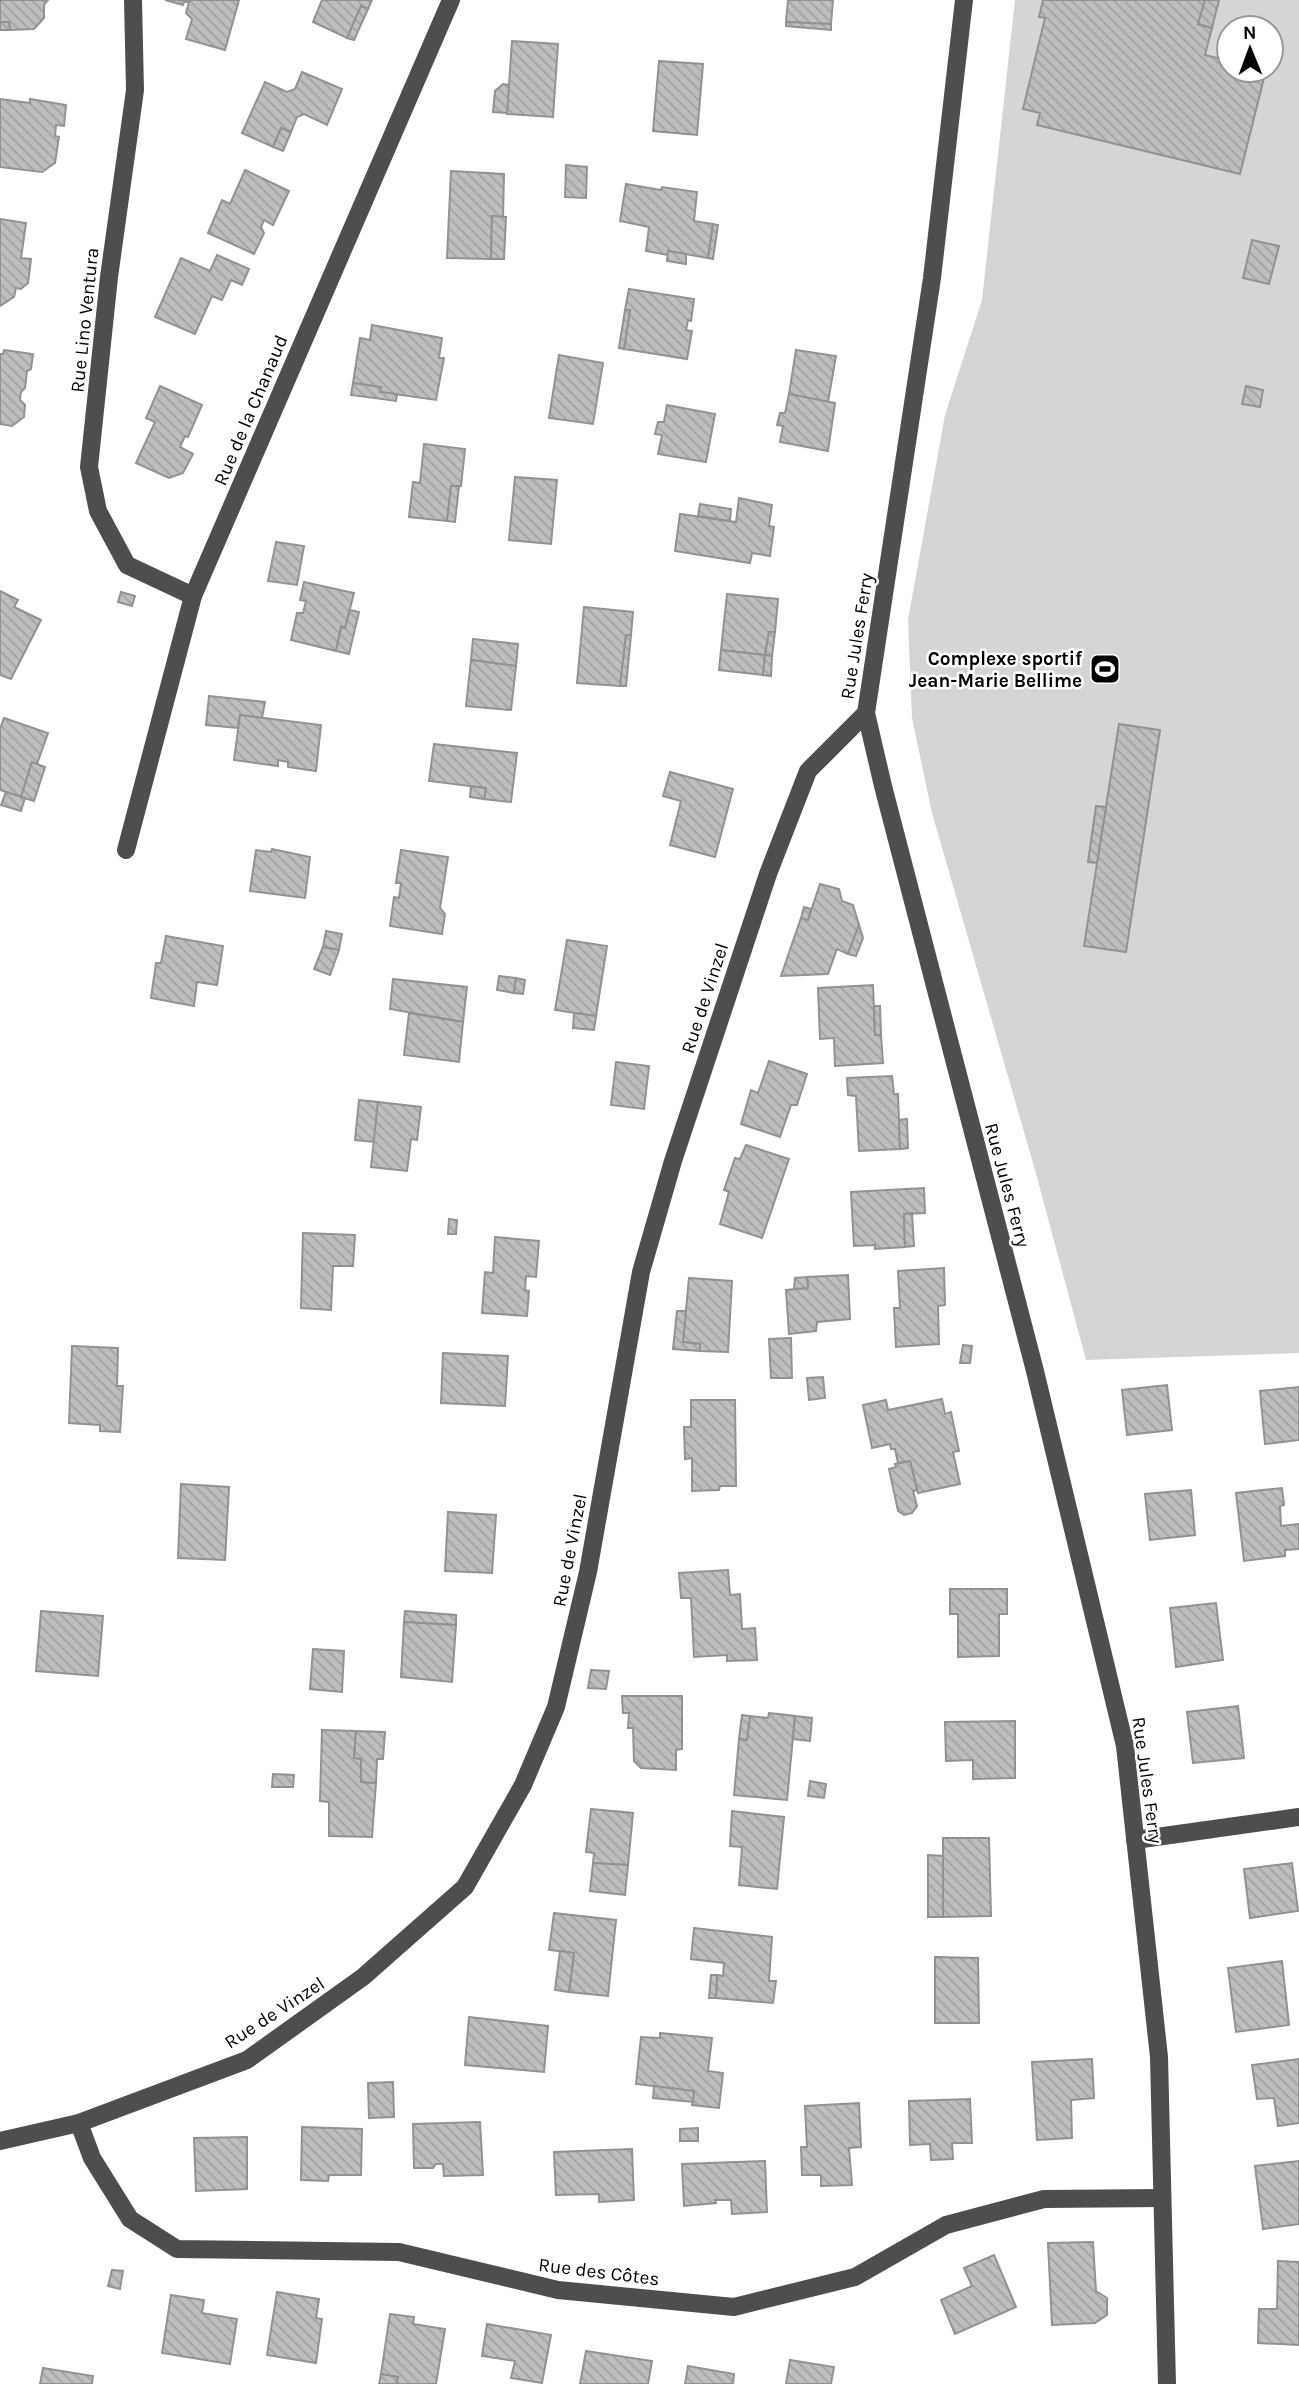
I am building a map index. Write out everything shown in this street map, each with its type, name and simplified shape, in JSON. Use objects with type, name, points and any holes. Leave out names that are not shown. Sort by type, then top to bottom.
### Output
[{"type":"street","name":"Rue Lino Ventura","points":[[133,0],[135,90],[109,277],[89,467],[98,511],[127,565],[192,596]]},
{"type":"street","name":"Rue de la Chanaud","points":[[126,849],[192,596],[451,0]]},
{"type":"street","name":"Rue Jules Ferry","points":[[964,0],[932,278],[866,713],[1035,1371],[1122,1732],[1159,2057],[1167,2384]]},
{"type":"street","name":"Rue de Vinzel","points":[[0,2141],[79,2123],[247,2060],[363,1978],[465,1887],[523,1785],[556,1707],[588,1572],[641,1272],[673,1161],[768,874],[808,771],[866,713]]},
{"type":"street","points":[[1135,1840],[1299,1818]]},
{"type":"street","name":"Rue des Côtes","points":[[79,2123],[92,2158],[130,2219],[177,2249],[399,2252],[558,2290],[734,2307],[855,2277],[946,2225],[1044,2199],[1162,2198]]},
{"type":"shaded area","name":"Complexe sportif Jean-Marie Bellime","points":[[1015,0],[1299,0],[1299,1353],[1086,1360],[1035,1170],[932,813],[912,718],[908,620],[945,415],[982,300]]},
{"type":"building","points":[[0,0],[48,0],[44,5],[44,18],[34,29],[10,30],[9,22],[0,22]]},
{"type":"building","points":[[165,0],[239,0],[225,50],[186,39],[192,19],[186,13],[189,2],[184,2],[183,5]]},
{"type":"building","points":[[322,0],[372,0],[368,9],[361,6],[347,38],[313,22]]},
{"type":"building","points":[[788,0],[833,0],[831,24],[786,22]]},
{"type":"building","points":[[1043,0],[1205,0],[1198,24],[1212,28],[1205,55],[1215,58],[1215,84],[1262,84],[1240,174],[1037,125],[1040,113],[1023,109],[1045,18],[1039,17]]},
{"type":"building","points":[[1205,0],[1219,0],[1212,28],[1198,24]]},
{"type":"building","points":[[361,6],[368,9],[354,40],[347,38]]},
{"type":"building","points":[[0,22],[9,22],[10,30],[0,30]]},
{"type":"building","points":[[786,22],[831,24],[831,30],[786,26]]},
{"type":"building","points":[[512,41],[558,44],[553,117],[507,114]]},
{"type":"building","points":[[659,61],[703,64],[697,135],[653,131]]},
{"type":"building","points":[[302,72],[342,89],[327,125],[304,114],[297,117],[291,132],[281,128],[273,147],[242,133],[265,82],[287,92],[295,89]]},
{"type":"building","points":[[503,84],[509,85],[507,113],[493,112],[495,91]]},
{"type":"building","points":[[0,99],[30,103],[30,99],[66,105],[64,126],[56,125],[55,136],[59,137],[55,163],[42,172],[0,167]]},
{"type":"building","points":[[281,128],[291,132],[283,151],[273,147]]},
{"type":"building","points":[[566,165],[587,167],[586,198],[565,197]]},
{"type":"building","points":[[245,170],[289,191],[273,225],[264,220],[261,227],[264,233],[254,254],[208,233],[222,200],[230,204]]},
{"type":"building","points":[[451,171],[504,174],[503,217],[492,216],[491,259],[447,258]]},
{"type":"building","points":[[626,184],[697,192],[694,221],[713,224],[708,258],[668,251],[668,255],[646,251],[649,227],[620,221]]},
{"type":"building","points":[[492,216],[506,217],[504,259],[491,259]]},
{"type":"building","points":[[0,219],[26,223],[21,258],[31,259],[28,283],[21,289],[16,288],[14,297],[0,306]]},
{"type":"building","points":[[713,224],[718,225],[713,259],[708,258]]},
{"type":"building","points":[[1252,240],[1279,246],[1269,284],[1243,278]]},
{"type":"building","points":[[668,251],[686,254],[686,264],[667,261]]},
{"type":"building","points":[[217,255],[249,269],[242,285],[231,280],[222,300],[212,296],[195,334],[155,317],[181,258],[210,271]]},
{"type":"building","points":[[629,289],[694,299],[691,321],[688,320],[686,330],[692,331],[687,359],[624,349],[630,310],[625,310]]},
{"type":"building","points":[[625,310],[630,310],[624,349],[619,348]]},
{"type":"building","points":[[372,325],[442,338],[439,358],[444,358],[436,400],[380,392],[381,387],[353,383],[360,338],[370,340]]},
{"type":"building","points":[[4,350],[33,354],[25,388],[21,392],[20,400],[25,405],[24,417],[12,426],[0,424],[0,354],[3,354]]},
{"type":"building","points":[[796,350],[836,356],[828,402],[789,394]]},
{"type":"building","points":[[559,355],[603,363],[593,424],[549,418]]},
{"type":"building","points":[[353,383],[381,387],[380,392],[397,394],[396,401],[351,395]]},
{"type":"building","points":[[160,386],[202,405],[188,437],[185,436],[180,447],[193,454],[183,473],[169,478],[136,463],[155,422],[146,418]]},
{"type":"building","points":[[1246,386],[1263,390],[1260,407],[1242,404]]},
{"type":"building","points":[[789,394],[835,403],[828,451],[780,442],[783,426],[777,425],[780,413],[785,413]]},
{"type":"building","points":[[667,405],[715,414],[706,462],[658,454],[662,435],[655,434],[658,422],[664,422]]},
{"type":"building","points":[[424,444],[465,449],[461,486],[451,486],[447,521],[409,517],[413,482],[420,483]]},
{"type":"building","points":[[515,477],[557,480],[551,544],[509,540]]},
{"type":"building","points":[[451,486],[459,486],[455,522],[447,521]]},
{"type":"building","points":[[739,498],[772,505],[769,526],[774,527],[770,556],[752,553],[750,563],[675,551],[680,514],[736,522]]},
{"type":"building","points":[[700,504],[731,509],[730,521],[698,516]]},
{"type":"building","points":[[276,542],[304,546],[297,585],[268,581]]},
{"type":"building","points":[[304,582],[354,593],[345,628],[341,627],[336,651],[291,640],[297,613],[303,613],[306,601],[300,600]]},
{"type":"building","points":[[0,591],[18,600],[14,607],[41,620],[11,679],[0,675]]},
{"type":"building","points":[[121,592],[135,596],[132,606],[118,602]]},
{"type":"building","points":[[727,594],[778,599],[775,632],[769,632],[765,655],[721,650]]},
{"type":"building","points":[[584,607],[633,612],[631,635],[626,635],[620,686],[577,683]]},
{"type":"building","points":[[350,610],[359,612],[349,654],[336,651],[341,627],[345,628]]},
{"type":"building","points":[[769,632],[775,632],[772,656],[765,655]]},
{"type":"building","points":[[626,635],[631,635],[626,686],[620,686]]},
{"type":"building","points":[[473,639],[518,644],[516,666],[471,660]]},
{"type":"building","points":[[721,650],[765,655],[763,675],[719,670]]},
{"type":"building","points":[[765,655],[772,656],[771,676],[763,675]]},
{"type":"building","points":[[471,660],[516,666],[511,710],[466,706]]},
{"type":"building","points":[[209,696],[265,702],[262,718],[240,715],[238,728],[206,725]]},
{"type":"building","points":[[240,715],[321,725],[316,771],[288,767],[288,762],[278,760],[278,766],[234,760]]},
{"type":"building","points":[[4,718],[48,733],[37,764],[32,762],[21,797],[0,790],[0,729]]},
{"type":"building","points":[[1119,724],[1160,730],[1126,952],[1084,946]]},
{"type":"building","points":[[434,744],[517,753],[511,802],[484,799],[486,788],[429,781]]},
{"type":"building","points":[[32,762],[45,767],[34,801],[21,797]]},
{"type":"building","points":[[670,772],[733,789],[715,857],[670,845],[681,801],[663,796]]},
{"type":"building","points":[[471,786],[486,788],[484,799],[470,797]]},
{"type":"building","points":[[6,792],[25,798],[21,811],[1,805]]},
{"type":"building","points":[[1096,806],[1106,807],[1097,863],[1088,862]]},
{"type":"building","points":[[272,849],[310,857],[305,898],[250,891],[256,850],[271,852]]},
{"type":"building","points":[[401,850],[448,857],[440,908],[445,914],[442,934],[390,926],[394,897],[399,898],[401,883],[396,883]]},
{"type":"building","points":[[820,884],[839,889],[842,901],[853,905],[859,925],[848,954],[837,949],[828,974],[781,976],[801,918],[808,920]]},
{"type":"building","points":[[804,907],[811,909],[808,920],[801,918]]},
{"type":"building","points":[[859,925],[863,938],[856,956],[848,954]]},
{"type":"building","points":[[326,931],[342,934],[339,950],[323,947]]},
{"type":"building","points":[[166,936],[223,946],[217,985],[197,982],[194,1006],[151,998],[156,963],[161,963]]},
{"type":"building","points":[[567,940],[607,946],[596,1016],[555,1010]]},
{"type":"building","points":[[323,947],[339,950],[330,975],[314,969]]},
{"type":"building","points":[[499,976],[516,978],[514,993],[497,990]]},
{"type":"building","points":[[516,978],[525,980],[523,994],[514,993]]},
{"type":"building","points":[[393,979],[467,987],[463,1022],[390,1009]]},
{"type":"building","points":[[873,985],[875,1035],[881,1035],[883,1063],[835,1066],[834,1038],[820,1039],[818,988]]},
{"type":"building","points":[[874,1006],[880,1006],[881,1035],[875,1035]]},
{"type":"building","points":[[409,1013],[463,1022],[459,1062],[404,1055]]},
{"type":"building","points":[[574,1013],[596,1016],[594,1030],[573,1028]]},
{"type":"building","points":[[769,1061],[807,1074],[797,1105],[791,1105],[780,1137],[741,1124],[751,1090],[758,1093]]},
{"type":"building","points":[[616,1062],[649,1066],[644,1109],[611,1105]]},
{"type":"building","points":[[892,1076],[894,1094],[898,1094],[900,1149],[859,1151],[856,1096],[848,1095],[847,1078]]},
{"type":"building","points":[[359,1100],[378,1102],[374,1142],[355,1140]]},
{"type":"building","points":[[378,1102],[421,1107],[417,1140],[411,1139],[407,1171],[371,1167]]},
{"type":"building","points":[[907,1119],[908,1148],[900,1149],[899,1120]]},
{"type":"building","points":[[746,1145],[789,1159],[762,1238],[720,1224],[729,1192],[724,1190],[735,1158],[740,1159]]},
{"type":"building","points":[[924,1188],[925,1213],[904,1214],[905,1247],[875,1249],[875,1245],[854,1246],[851,1192]]},
{"type":"building","points":[[912,1213],[914,1246],[905,1247],[904,1214]]},
{"type":"building","points":[[449,1219],[457,1220],[456,1234],[448,1234]]},
{"type":"building","points":[[303,1233],[355,1235],[353,1266],[333,1266],[331,1310],[301,1308]]},
{"type":"building","points":[[495,1237],[539,1241],[536,1277],[526,1276],[525,1290],[529,1291],[527,1316],[482,1313],[485,1272],[493,1273]]},
{"type":"building","points":[[944,1268],[945,1305],[938,1306],[939,1344],[896,1347],[894,1308],[900,1308],[898,1271]]},
{"type":"building","points":[[848,1275],[850,1319],[817,1322],[816,1331],[789,1334],[786,1290],[808,1288],[807,1277]]},
{"type":"building","points":[[807,1277],[808,1288],[794,1289],[795,1278]]},
{"type":"building","points":[[689,1278],[732,1281],[728,1352],[700,1351],[700,1344],[683,1342]]},
{"type":"building","points":[[677,1311],[686,1311],[683,1342],[700,1344],[700,1351],[673,1349]]},
{"type":"building","points":[[791,1338],[792,1378],[771,1378],[769,1339]]},
{"type":"building","points":[[963,1345],[972,1346],[970,1363],[960,1363]]},
{"type":"building","points":[[72,1346],[118,1348],[117,1386],[123,1386],[120,1432],[100,1431],[100,1425],[69,1423]]},
{"type":"building","points":[[443,1353],[508,1356],[505,1406],[441,1403]]},
{"type":"building","points":[[823,1377],[825,1398],[809,1400],[807,1378]]},
{"type":"building","points":[[1167,1385],[1172,1430],[1127,1435],[1122,1390]]},
{"type":"building","points":[[1299,1387],[1299,1440],[1265,1444],[1260,1391]]},
{"type":"building","points":[[942,1399],[945,1414],[951,1412],[959,1451],[953,1452],[960,1484],[918,1493],[910,1461],[898,1463],[895,1449],[891,1449],[890,1444],[872,1448],[863,1405],[886,1400],[888,1410]]},
{"type":"building","points":[[691,1400],[735,1400],[736,1486],[692,1491],[692,1458],[685,1459],[684,1427],[691,1427]]},
{"type":"building","points":[[910,1461],[917,1490],[913,1491],[917,1506],[912,1513],[904,1515],[898,1511],[889,1469],[896,1467],[895,1464]]},
{"type":"building","points":[[181,1484],[229,1487],[225,1560],[178,1558]]},
{"type":"building","points":[[1282,1488],[1284,1505],[1280,1506],[1281,1526],[1299,1524],[1299,1549],[1285,1550],[1285,1556],[1244,1561],[1236,1493]]},
{"type":"building","points":[[1191,1490],[1195,1535],[1150,1540],[1145,1494]]},
{"type":"building","points":[[448,1512],[496,1515],[492,1573],[445,1571]]},
{"type":"building","points":[[728,1570],[730,1595],[740,1594],[742,1629],[755,1628],[757,1660],[727,1661],[727,1655],[694,1657],[691,1598],[681,1598],[679,1573]]},
{"type":"building","points":[[950,1589],[1007,1589],[1007,1614],[999,1614],[999,1656],[958,1657],[958,1614],[950,1614]]},
{"type":"building","points":[[1216,1603],[1223,1660],[1176,1667],[1170,1608]]},
{"type":"building","points":[[41,1611],[103,1616],[98,1676],[36,1671]]},
{"type":"building","points":[[405,1611],[456,1615],[456,1625],[404,1622]]},
{"type":"building","points":[[404,1622],[456,1625],[452,1682],[401,1677]]},
{"type":"building","points":[[313,1649],[344,1651],[342,1692],[310,1689]]},
{"type":"building","points":[[591,1670],[609,1671],[606,1689],[588,1688]]},
{"type":"building","points":[[622,1696],[682,1696],[682,1749],[676,1750],[676,1770],[641,1768],[634,1761],[633,1728],[628,1728],[629,1713],[623,1713]]},
{"type":"building","points":[[1238,1706],[1244,1758],[1193,1763],[1187,1712]]},
{"type":"building","points":[[769,1713],[795,1716],[787,1800],[734,1795],[739,1739],[747,1740],[750,1716],[768,1718]]},
{"type":"building","points":[[742,1715],[750,1716],[747,1740],[739,1739]]},
{"type":"building","points":[[795,1716],[812,1718],[810,1741],[793,1739]]},
{"type":"building","points":[[1015,1721],[1015,1778],[973,1779],[973,1760],[946,1761],[945,1722]]},
{"type":"building","points":[[322,1730],[356,1731],[354,1758],[361,1759],[361,1782],[376,1783],[372,1837],[329,1836],[329,1802],[320,1801]]},
{"type":"building","points":[[356,1731],[385,1732],[383,1759],[377,1759],[376,1783],[361,1782],[361,1759],[354,1758]]},
{"type":"building","points":[[273,1774],[294,1775],[293,1787],[272,1787]]},
{"type":"building","points":[[810,1781],[826,1784],[824,1798],[808,1796]]},
{"type":"building","points":[[591,1809],[633,1813],[628,1865],[593,1863],[594,1853],[586,1852]]},
{"type":"building","points":[[732,1811],[784,1817],[777,1889],[739,1885],[742,1847],[730,1846]]},
{"type":"building","points":[[943,1838],[989,1838],[991,1916],[943,1917]]},
{"type":"building","points":[[928,1855],[943,1856],[943,1917],[928,1917]]},
{"type":"building","points":[[593,1863],[628,1865],[625,1895],[590,1891]]},
{"type":"building","points":[[1292,1863],[1298,1911],[1250,1918],[1244,1869]]},
{"type":"building","points":[[554,1913],[616,1920],[608,1996],[569,1992],[574,1953],[549,1950]]},
{"type":"building","points":[[694,1928],[772,1937],[769,1981],[776,1981],[773,2003],[716,1998],[717,1975],[723,1976],[724,1963],[691,1959]]},
{"type":"building","points":[[560,1951],[574,1953],[569,1992],[555,1990]]},
{"type":"building","points":[[935,1957],[978,1958],[979,2023],[935,2023]]},
{"type":"building","points":[[1282,1961],[1289,2025],[1236,2032],[1228,1968]]},
{"type":"building","points":[[711,1975],[717,1975],[716,1998],[709,1998]]},
{"type":"building","points":[[469,2017],[548,2026],[544,2072],[465,2065]]},
{"type":"building","points":[[660,2033],[712,2038],[708,2071],[723,2073],[719,2108],[692,2105],[694,2091],[636,2084],[641,2037],[660,2038]]},
{"type":"building","points":[[1092,2059],[1094,2098],[1071,2100],[1072,2138],[1037,2140],[1032,2062]]},
{"type":"building","points":[[1299,2059],[1299,2123],[1278,2126],[1274,2098],[1257,2099],[1252,2065]]},
{"type":"building","points":[[393,2082],[394,2117],[369,2118],[368,2083]]},
{"type":"building","points":[[654,2086],[694,2091],[693,2102],[653,2098]]},
{"type":"building","points":[[970,2099],[972,2143],[952,2143],[953,2159],[931,2160],[930,2144],[910,2145],[909,2101]]},
{"type":"building","points":[[859,2103],[861,2147],[849,2148],[852,2185],[821,2186],[821,2175],[802,2175],[801,2147],[807,2147],[805,2106]]},
{"type":"building","points":[[480,2122],[483,2175],[444,2176],[443,2164],[436,2164],[433,2168],[414,2168],[413,2124]]},
{"type":"building","points":[[302,2127],[362,2129],[361,2175],[329,2175],[328,2181],[301,2180]]},
{"type":"building","points":[[698,2128],[698,2141],[680,2141],[680,2129]]},
{"type":"building","points":[[247,2137],[247,2189],[196,2191],[194,2138]]},
{"type":"building","points":[[632,2149],[634,2200],[599,2202],[599,2194],[556,2195],[554,2152]]},
{"type":"building","points":[[765,2161],[767,2212],[732,2214],[731,2200],[684,2206],[682,2164]]},
{"type":"building","points":[[1299,2161],[1299,2224],[1263,2229],[1255,2166]]},
{"type":"building","points":[[1093,2242],[1096,2291],[1107,2298],[1107,2315],[1095,2323],[1052,2325],[1048,2243]]},
{"type":"building","points":[[994,2255],[1016,2307],[955,2334],[941,2300],[972,2286],[964,2268]]},
{"type":"building","points":[[1278,2261],[1299,2262],[1299,2345],[1258,2343],[1259,2309],[1277,2309]]},
{"type":"building","points":[[112,2270],[123,2271],[120,2289],[108,2286]]},
{"type":"building","points":[[277,2292],[319,2299],[316,2318],[322,2319],[316,2363],[267,2355]]},
{"type":"building","points":[[171,2295],[204,2300],[202,2313],[237,2319],[230,2364],[162,2353]]},
{"type":"building","points":[[390,2314],[414,2317],[413,2324],[445,2329],[436,2384],[396,2384],[398,2377],[381,2374]]},
{"type":"building","points":[[487,2324],[551,2335],[542,2383],[511,2378],[515,2361],[482,2356]]},
{"type":"building","points":[[586,2351],[652,2361],[648,2384],[580,2384]]},
{"type":"building","points":[[790,2360],[834,2367],[831,2384],[786,2384]]},
{"type":"building","points":[[688,2366],[734,2374],[733,2384],[685,2384]]},
{"type":"building","points":[[43,2368],[93,2376],[92,2384],[40,2384]]},
{"type":"building","points":[[381,2374],[398,2377],[396,2384],[379,2384]]},
{"type":"place","name":"Complexe sportif Jean-Marie Bellime","points":[[1105,669]]}]
